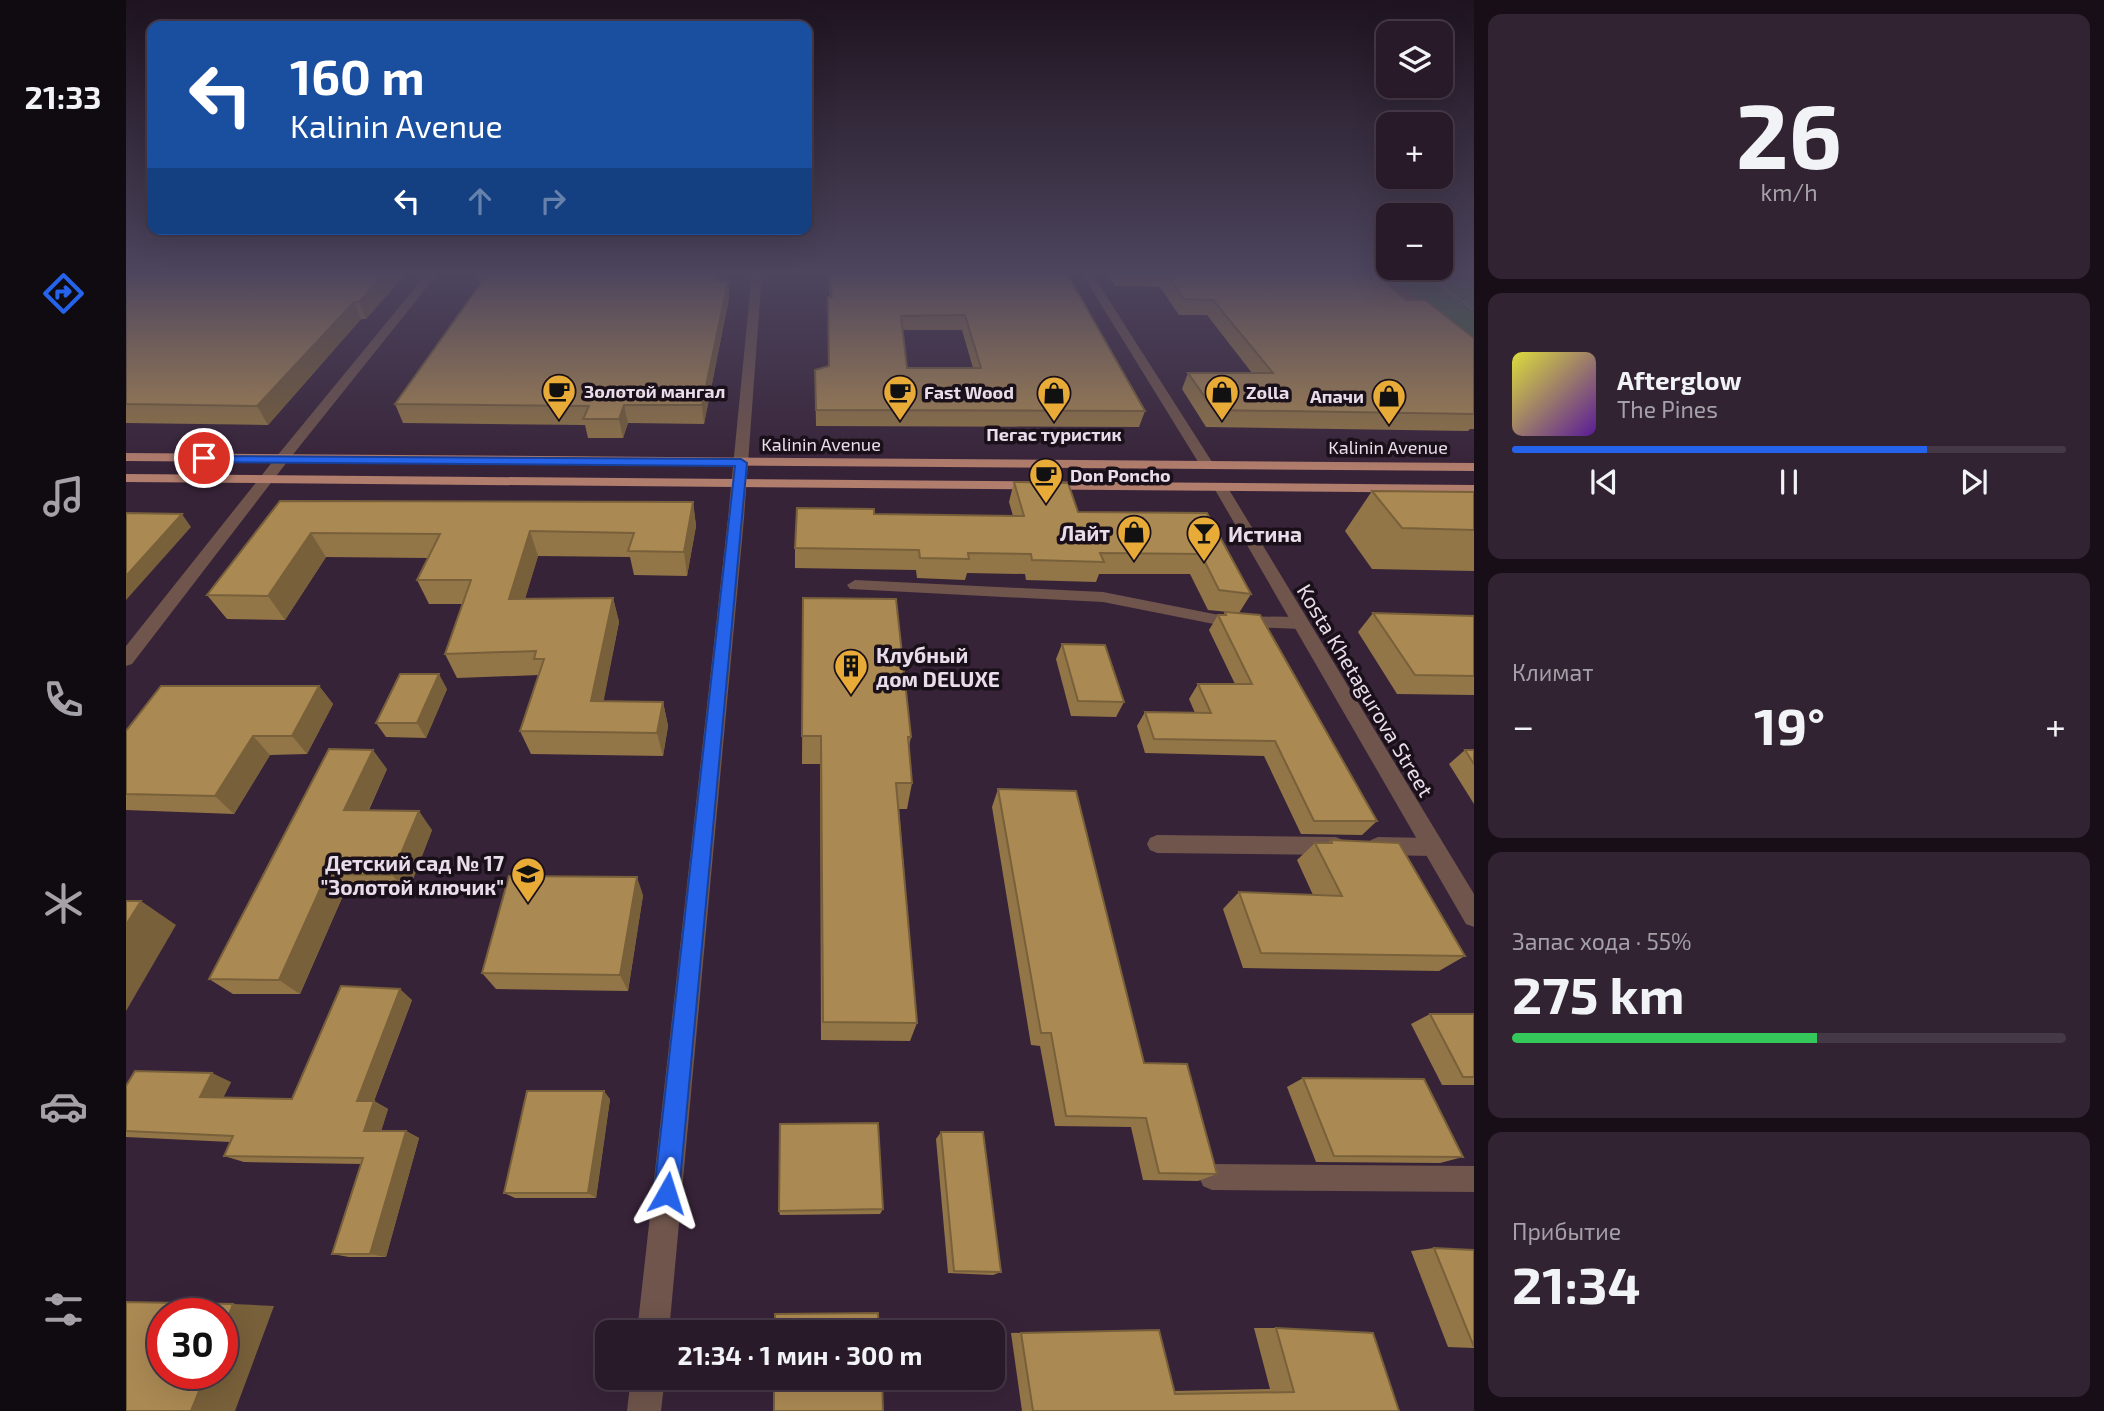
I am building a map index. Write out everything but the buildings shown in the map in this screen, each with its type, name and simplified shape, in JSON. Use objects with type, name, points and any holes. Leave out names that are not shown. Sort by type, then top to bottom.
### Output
[{"type":"main road","name":"Kalinin Avenue","points":[[126,457],[282,459],[1221,488],[1474,489]]},
{"type":"main road","name":"Kalinin Avenue","points":[[740,474],[1207,465],[1474,467]]},
{"type":"main road","points":[[126,478],[267,480],[740,474]]},
{"type":"street","points":[[126,659],[380,338]]},
{"type":"street","points":[[654,1320],[751,338]]},
{"type":"street","points":[[1127,338],[1207,465]]},
{"type":"street","name":"Kosta Khetagurova Street","points":[[1221,488],[1474,916]]},
{"type":"street","points":[[644,1411],[646,1390]]},
{"type":"lane","points":[[855,585],[1103,597],[1224,621],[1300,623]]},
{"type":"lane","points":[[1157,844],[1433,847]]},
{"type":"lane","points":[[1212,1177],[1474,1179]]},
{"type":"green space","points":[[1445,338],[1474,338],[1474,363]]},
{"type":"place","name":"Золотой мангал","points":[[559,421]]},
{"type":"place","name":"Fast Wood","points":[[900,422]]},
{"type":"place","name":"Zolla","points":[[1222,422]]},
{"type":"place","name":"Пегас туристик","points":[[1054,423]]},
{"type":"place","name":"Апачи","points":[[1389,426]]},
{"type":"place","name":"Don Poncho","points":[[1046,505]]},
{"type":"place","name":"Лайт","points":[[1134,562]]},
{"type":"place","name":"Истина","points":[[1204,563]]},
{"type":"place","name":"Клубный дом DELUXE","points":[[851,696]]},
{"type":"place","name":"Детский сад № 17 \"Золотой ключик\"","points":[[528,904]]},
{"type":"route","points":[[204,458],[741,463],[667,1193]]}]
